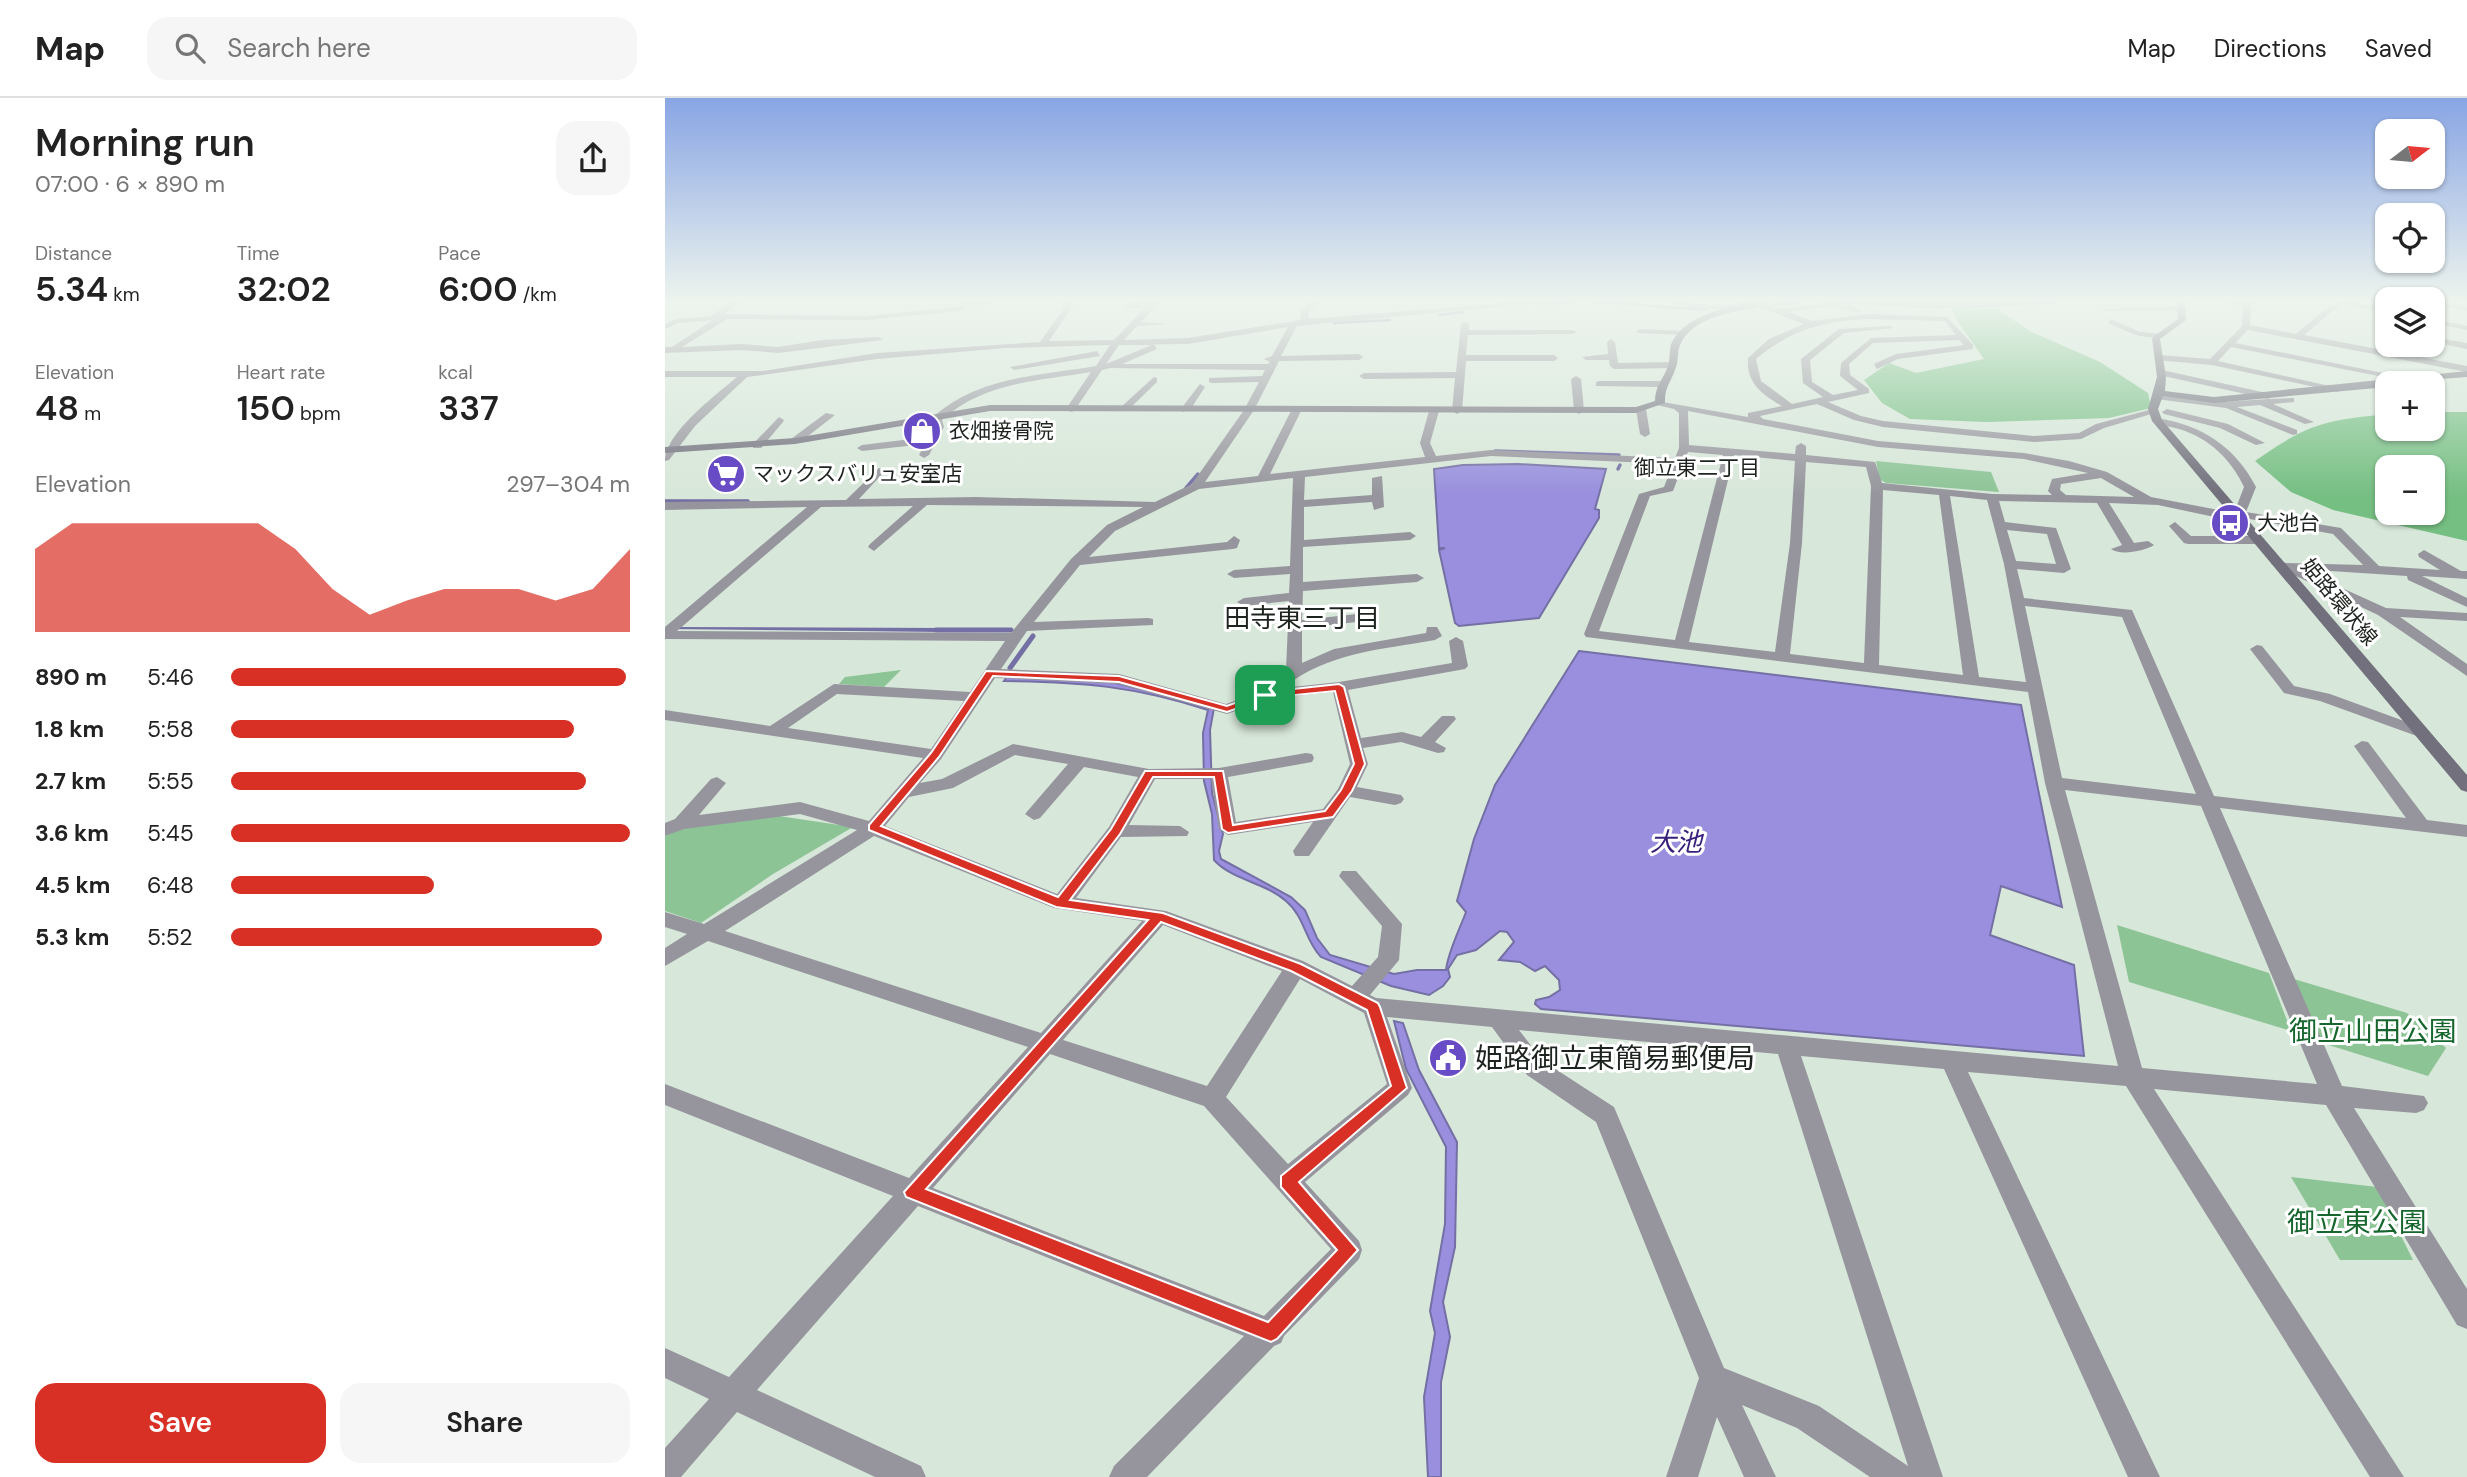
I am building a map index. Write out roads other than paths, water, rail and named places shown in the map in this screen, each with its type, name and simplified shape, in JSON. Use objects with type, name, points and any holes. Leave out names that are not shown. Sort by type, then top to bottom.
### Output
[{"type":"street","points":[[709,375],[720,366]]},
{"type":"street","points":[[667,453],[691,424],[759,366]]},
{"type":"street","points":[[668,373],[746,376],[809,366]]},
{"type":"street","points":[[924,455],[939,427],[937,419],[941,414],[978,393],[1016,381],[1102,367],[1130,366]]},
{"type":"street","points":[[1196,486],[1249,410],[1272,366]]},
{"type":"street","points":[[1457,411],[1461,366]]},
{"type":"street","points":[[1660,403],[1660,384],[1672,366]]},
{"type":"street","points":[[1750,366],[1755,383],[1791,407]]},
{"type":"street","points":[[1803,366],[1808,383],[1831,398]]},
{"type":"street","points":[[1757,423],[1762,421],[1752,415],[1866,391],[1845,376],[1845,366]]},
{"type":"street","points":[[2154,414],[2160,395],[2161,366]]},
{"type":"street","points":[[2233,366],[2338,389]]},
{"type":"street","points":[[2270,374],[2281,366]]},
{"type":"street","points":[[2345,366],[2375,372]]},
{"type":"street","points":[[2447,366],[2467,372]]},
{"type":"street","points":[[1071,409],[1102,367]]},
{"type":"street","points":[[2445,376],[2467,372]]},
{"type":"street","points":[[2162,373],[2266,400],[2309,422]]},
{"type":"street","points":[[1364,376],[1460,374]]},
{"type":"street","points":[[1185,410],[1204,387],[1265,379]]},
{"type":"street","points":[[1124,409],[1154,380]]},
{"type":"street","points":[[1576,380],[1579,411]]},
{"type":"street","points":[[1599,384],[1660,384]]},
{"type":"street","points":[[2223,405],[2375,385]]},
{"type":"street","points":[[2160,395],[2214,400],[2291,400]]},
{"type":"street","points":[[2160,395],[2223,405],[2293,432]]},
{"type":"street","points":[[1818,401],[1859,418],[1883,424],[2034,439],[2081,436],[2100,426],[2154,414],[2224,426],[2260,443]]},
{"type":"street","points":[[667,453],[795,441],[881,428],[941,414],[990,408],[1579,411],[1641,409],[1660,403],[1757,423],[1963,456],[2005,455],[2069,464],[2102,474],[2148,501]]},
{"type":"street","points":[[1677,406],[1684,412],[1680,461],[1669,489],[1645,494],[1591,634],[2035,688]]},
{"type":"street","points":[[1641,409],[1645,434]]},
{"type":"street","points":[[1262,479],[1296,411]]},
{"type":"street","points":[[1431,458],[1425,443],[1434,411]]},
{"type":"street","points":[[2154,414],[2224,447],[2245,474],[2250,487],[2239,516]]},
{"type":"street","name":"姫路環状線","points":[[2154,414],[2256,540],[2467,786]]},
{"type":"street","points":[[795,441],[830,415]]},
{"type":"street","points":[[757,446],[779,420]]},
{"type":"street","points":[[862,448],[932,440]]},
{"type":"street","points":[[1683,448],[1729,452],[1800,452],[1871,464],[1877,486],[1871,669]]},
{"type":"street","points":[[1922,464],[1923,448]]},
{"type":"street","points":[[1681,645],[1729,452]]},
{"type":"street","points":[[1782,658],[1796,543],[1800,452]]},
{"type":"street","points":[[665,958],[702,932],[873,828],[935,755],[1019,632],[1076,562],[1111,528],[1158,504],[1196,486],[1491,453],[1680,461]]},
{"type":"street","points":[[2005,455],[2007,471]]},
{"type":"street","points":[[850,502],[879,471]]},
{"type":"street","points":[[2065,500],[2053,491],[2056,481],[2102,474]]},
{"type":"street","points":[[1294,672],[1299,475]]},
{"type":"street","points":[[1298,504],[1378,502],[1378,478]]},
{"type":"street","points":[[1877,486],[1992,497],[2148,501],[2337,531],[2377,572]]},
{"type":"street","points":[[1944,492],[1972,681]]},
{"type":"street","points":[[1992,497],[2010,564],[2054,783],[2132,1075],[2388,1477]]},
{"type":"street","points":[[2101,500],[2124,548],[2148,545]]},
{"type":"street","points":[[665,506],[817,505],[850,502],[1158,504]]},
{"type":"street","points":[[874,547],[924,502]]},
{"type":"street","points":[[668,631],[817,505]]},
{"type":"street","points":[[1999,525],[2052,531],[2064,569],[2010,564]]},
{"type":"street","points":[[2175,526],[2188,540],[2256,540]]},
{"type":"street","points":[[890,533],[904,533]]},
{"type":"street","points":[[1297,544],[1410,536]]},
{"type":"street","points":[[1076,562],[1178,548],[1233,545],[1234,540]]},
{"type":"street","points":[[2424,554],[2465,577]]},
{"type":"street","points":[[2277,564],[2465,577]]},
{"type":"street","points":[[2277,564],[2383,612],[2467,671]]},
{"type":"street","points":[[1234,574],[1296,570]]},
{"type":"street","points":[[2407,573],[2467,603]]},
{"type":"street","points":[[1244,602],[1416,575],[1422,594]]},
{"type":"street","points":[[2016,601],[2127,613],[2204,799],[2335,1098],[2467,1315]]},
{"type":"street","points":[[2383,612],[2467,617]]},
{"type":"street","points":[[1295,625],[1366,617]]},
{"type":"street","points":[[668,631],[1019,632],[1148,622]]},
{"type":"street","points":[[1265,695],[1294,672],[1334,653],[1435,636],[1432,629]]},
{"type":"street","points":[[990,673],[1119,679],[1227,709],[1265,695],[1339,687],[1460,666],[1456,640]]},
{"type":"street","points":[[2257,649],[2289,690],[2324,697],[2420,732]]},
{"type":"street","points":[[1302,851],[1346,791],[1359,764],[1339,687]]},
{"type":"street","points":[[775,730],[834,689],[974,697]]},
{"type":"street","points":[[665,715],[935,755]]},
{"type":"street","points":[[1355,744],[1402,737],[1431,746],[1449,719]]},
{"type":"street","points":[[2362,746],[2421,825]]},
{"type":"street","points":[[904,792],[947,784],[1013,749],[1149,774],[1211,773],[1306,758]]},
{"type":"street","points":[[1034,814],[1080,761]]},
{"type":"street","points":[[1211,773],[1228,829],[1329,814]]},
{"type":"street","points":[[1061,903],[1116,831],[1149,774]]},
{"type":"street","points":[[673,826],[717,783]]},
{"type":"street","points":[[2054,783],[2467,831]]},
{"type":"street","points":[[1346,791],[1395,799]]},
{"type":"street","points":[[673,826],[800,808],[873,828],[1061,903],[1159,916],[1296,967],[1364,1003],[1787,1047],[2132,1075],[2335,1098],[2416,1103]]},
{"type":"street","points":[[1116,831],[1180,832]]},
{"type":"street","points":[[1349,876],[1392,925],[1388,960],[1364,1003]]},
{"type":"street","points":[[665,1471],[1159,916]]},
{"type":"street","points":[[665,919],[1212,1098],[1349,1250],[1271,1333],[1125,1477]]},
{"type":"street","points":[[1212,1098],[1296,967]]},
{"type":"street","points":[[1287,1181],[1400,1088],[1364,1003]]},
{"type":"street","points":[[1498,1018],[1535,1068],[1605,1115],[1714,1378],[1760,1477]]},
{"type":"street","points":[[1787,1047],[1927,1477]]},
{"type":"street","points":[[1951,1060],[2144,1477]]},
{"type":"street","points":[[665,1094],[1271,1333]]},
{"type":"street","points":[[665,1363],[911,1477]]},
{"type":"street","points":[[1682,1477],[1714,1378]]},
{"type":"street","points":[[1714,1378],[1808,1417],[1898,1477]]},
{"type":"water","points":[[1518,464],[1606,469],[1595,509],[1599,510],[1599,518],[1539,618],[1459,626],[1455,623],[1439,550],[1445,548],[1439,548],[1434,469],[1463,465]]},
{"type":"water","points":[[665,628],[944,629],[941,631]]},
{"type":"water","name":"大池","points":[[1579,651],[2021,705],[2062,907],[2001,886],[1990,935],[2074,965],[2084,1056],[1541,1009],[1535,1004],[1536,1000],[1549,997],[1560,990],[1559,980],[1545,966],[1535,971],[1520,962],[1499,960],[1514,942],[1507,932],[1500,931],[1476,950],[1457,955],[1448,969],[1450,977],[1443,986],[1429,995],[1391,986],[1321,957],[1311,944],[1297,914],[1286,901],[1221,867],[1214,860],[1212,814],[1204,781],[1203,733],[1208,710],[1156,695],[1108,687],[1004,681],[1007,677],[1108,681],[1214,708],[1210,730],[1212,793],[1223,834],[1219,851],[1221,859],[1291,897],[1305,910],[1317,938],[1330,955],[1394,974],[1417,970],[1446,970],[1451,949],[1466,912],[1457,901],[1474,839],[1495,785]]},
{"type":"water","points":[[1394,1021],[1403,1023],[1419,1070],[1457,1142],[1455,1247],[1443,1302],[1450,1337],[1441,1382],[1441,1477],[1428,1477],[1424,1397],[1435,1333],[1430,1311],[1445,1224],[1446,1147],[1406,1069]]},
{"type":"waterway","points":[[1495,451],[1619,455]]},
{"type":"waterway","points":[[1618,469],[1620,465]]},
{"type":"waterway","points":[[1186,488],[1198,474]]},
{"type":"waterway","points":[[665,501],[748,501]]},
{"type":"waterway","points":[[936,630],[1011,630]]},
{"type":"waterway","points":[[1010,668],[1033,636]]},
{"type":"place","name":"衣畑接骨院","points":[[922,431]]},
{"type":"place","name":"マックスバリュ安室店","points":[[726,474]]},
{"type":"place","name":"大池台","points":[[2230,523]]},
{"type":"place","name":"姫路御立東簡易郵便局","points":[[1448,1058]]},
{"type":"district","name":"御立東二丁目","points":[[1697,468]]},
{"type":"district","name":"田寺東三丁目","points":[[1302,618]]},
{"type":"park label","name":"御立山田公園","points":[[2373,1031]]},
{"type":"park label","name":"御立東公園","points":[[2357,1222]]}]
